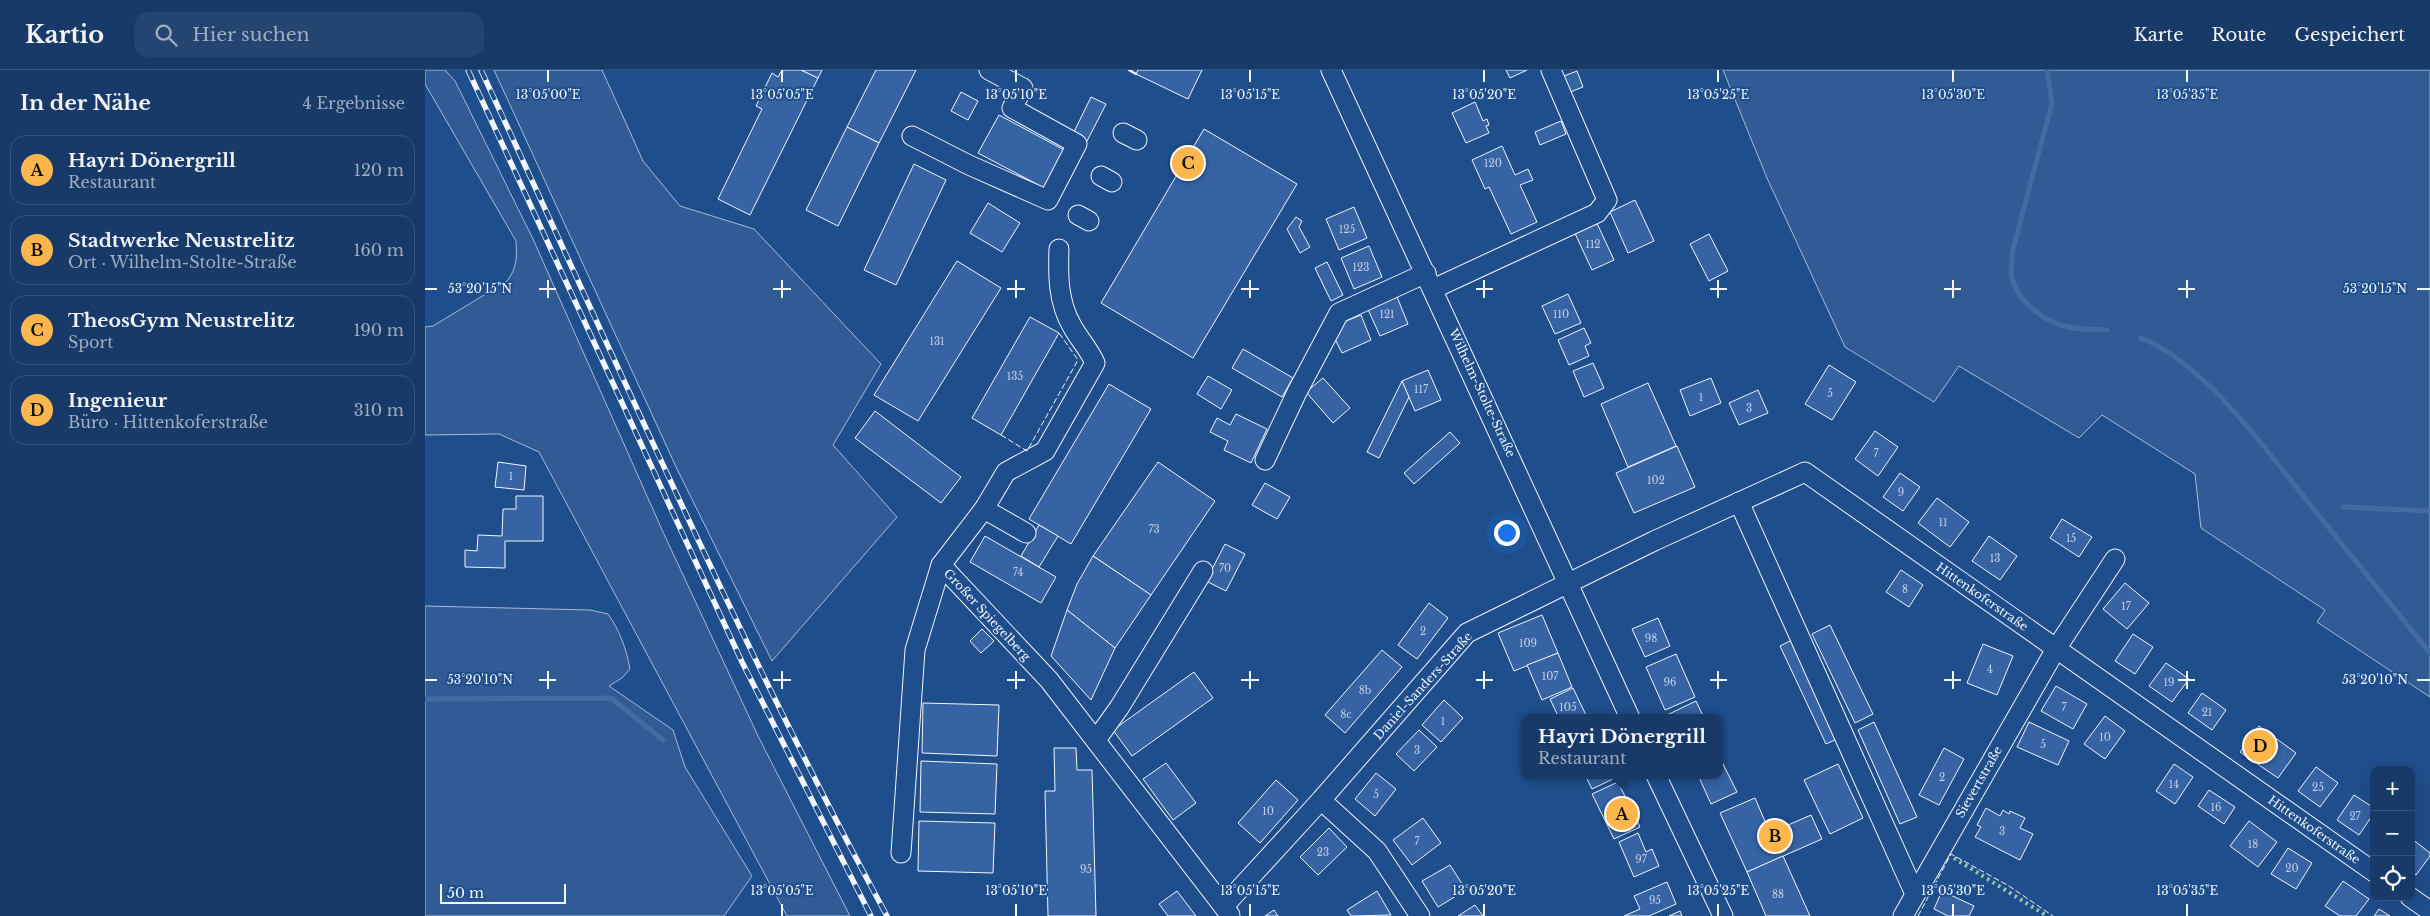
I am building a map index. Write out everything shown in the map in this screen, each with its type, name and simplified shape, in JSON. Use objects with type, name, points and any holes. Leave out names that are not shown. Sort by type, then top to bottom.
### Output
[{"type":"street","points":[[912,136],[969,165],[1048,200],[1077,144],[1012,108],[1023,88],[989,70]]},
{"type":"street","name":"Wilhelm-Stolte-Straße","points":[[1331,70],[1569,582],[1628,714]]},
{"type":"street","points":[[1265,460],[1297,392],[1339,313],[1429,281],[1597,213],[1607,200],[1551,70]]},
{"type":"street","points":[[901,853],[915,650],[941,565],[984,509],[1007,472],[1045,451],[1095,363],[1088,348],[1071,325],[1058,286],[1059,248]]},
{"type":"street","name":"Hittenkoferstraße","points":[[1569,582],[1805,472],[2370,869]]},
{"type":"street","points":[[1739,502],[1915,894]]},
{"type":"street","points":[[984,509],[1026,533]]},
{"type":"street","name":"Sievertstraße","points":[[1903,916],[2056,649],[2115,560]]},
{"type":"street","name":"Großer Spiegelberg","points":[[941,565],[1049,680],[1227,911]]},
{"type":"street","points":[[1096,740],[1119,708],[1203,571]]},
{"type":"street","name":"Daniel-Sanders-Straße","points":[[1227,911],[1467,633],[1569,582]]},
{"type":"street","points":[[1658,779],[1723,916]]},
{"type":"street","points":[[1321,800],[1377,851],[1420,916]]},
{"type":"street","points":[[2415,900],[2430,911]]},
{"type":"shaded area","points":[[425,70],[445,70],[455,81],[533,239],[663,532],[759,738],[850,916],[787,916],[539,452],[499,434],[425,435],[425,327],[433,326],[507,281],[515,267],[516,241],[425,84]]},
{"type":"shaded area","points":[[494,70],[602,70],[643,161],[680,206],[754,229],[881,364],[833,445],[897,517],[772,661],[677,469]]},
{"type":"shaded area","points":[[1723,70],[2430,70],[2430,697],[2317,622],[2325,610],[2201,528],[2195,474],[2102,415],[2079,438],[1959,366],[1934,402],[1845,347],[1767,178]]},
{"type":"shaded area","points":[[425,606],[590,610],[608,614],[622,640],[630,669],[622,678],[609,686],[673,730],[685,767],[752,876],[724,916],[425,916]]},
{"type":"building","points":[[782,70],[801,70],[818,78],[750,215],[718,199],[762,109],[756,106],[772,73],[778,77]]},
{"type":"building","points":[[801,70],[822,70],[818,78]]},
{"type":"building","points":[[876,70],[916,70],[879,143],[847,127]]},
{"type":"building","points":[[1138,70],[1202,70],[1188,99],[1136,74]]},
{"type":"building","points":[[1506,70],[1527,70],[1510,78]]},
{"type":"building","points":[[1577,71],[1583,87],[1565,94],[1559,78]]},
{"type":"building","points":[[961,92],[978,101],[968,120],[951,111]]},
{"type":"building","points":[[1091,97],[1106,104],[1086,143],[1072,136]]},
{"type":"building","points":[[1475,102],[1483,121],[1487,119],[1489,125],[1486,126],[1489,133],[1466,143],[1452,113]]},
{"type":"building","points":[[999,115],[1066,151],[1046,189],[978,153]]},
{"type":"building","points":[[1561,121],[1566,134],[1540,145],[1535,132]]},
{"type":"building","points":[[847,127],[879,143],[838,226],[806,210]]},
{"type":"building","points":[[1204,129],[1297,184],[1193,358],[1101,303]]},
{"type":"building","points":[[1502,146],[1515,175],[1528,169],[1533,180],[1520,185],[1537,222],[1511,234],[1489,187],[1485,189],[1472,160]]},
{"type":"building","points":[[914,164],[946,180],[896,285],[864,270]]},
{"type":"building","points":[[1635,200],[1654,241],[1628,253],[1610,212]]},
{"type":"building","points":[[988,203],[1020,223],[1002,252],[970,233]]},
{"type":"building","points":[[1354,207],[1367,238],[1339,250],[1326,219]]},
{"type":"building","points":[[1296,217],[1302,221],[1299,227],[1310,247],[1300,253],[1287,229]]},
{"type":"building","points":[[1595,219],[1614,260],[1592,270],[1573,229]]},
{"type":"building","points":[[1709,234],[1728,271],[1709,281],[1690,244]]},
{"type":"building","points":[[1369,246],[1382,277],[1354,289],[1341,258]]},
{"type":"building","points":[[957,261],[1001,288],[918,421],[874,395]]},
{"type":"building","points":[[1327,262],[1343,295],[1331,301],[1315,268]]},
{"type":"building","points":[[1395,292],[1408,324],[1380,336],[1366,305]]},
{"type":"building","points":[[1568,294],[1581,323],[1555,334],[1542,306]]},
{"type":"building","points":[[1361,315],[1371,340],[1342,353],[1333,335],[1346,321]]},
{"type":"building","points":[[1030,317],[1059,333],[1001,435],[972,418]]},
{"type":"building","points":[[1584,328],[1591,343],[1585,346],[1589,356],[1569,365],[1558,340]]},
{"type":"building","points":[[1243,349],[1293,378],[1282,397],[1232,368]]},
{"type":"building","points":[[1593,363],[1604,388],[1584,397],[1573,371]]},
{"type":"building","points":[[1829,365],[1856,382],[1832,420],[1805,404]]},
{"type":"building","points":[[1428,370],[1441,400],[1415,411],[1402,381]]},
{"type":"building","points":[[1208,376],[1232,390],[1221,409],[1197,394]]},
{"type":"building","points":[[1323,378],[1350,408],[1333,423],[1306,392]]},
{"type":"building","points":[[1711,378],[1721,403],[1690,416],[1680,390]]},
{"type":"building","points":[[1402,381],[1409,397],[1379,458],[1367,452]]},
{"type":"building","points":[[1648,383],[1676,446],[1628,467],[1601,404]]},
{"type":"building","points":[[1109,384],[1151,409],[1071,544],[1029,519]]},
{"type":"building","points":[[1758,390],[1768,413],[1739,425],[1729,403]]},
{"type":"building","points":[[875,411],[961,477],[941,503],[855,438]]},
{"type":"building","points":[[1236,414],[1267,429],[1251,463],[1224,450],[1228,441],[1210,432],[1217,418],[1230,425]]},
{"type":"building","points":[[1875,431],[1898,447],[1878,476],[1855,459]]},
{"type":"building","points":[[1450,432],[1460,443],[1414,484],[1404,473]]},
{"type":"building","points":[[1677,446],[1695,487],[1634,513],[1616,473]]},
{"type":"building","points":[[498,462],[526,466],[524,490],[495,487]]},
{"type":"building","points":[[1158,462],[1215,501],[1151,595],[1093,556]]},
{"type":"building","points":[[1900,473],[1920,487],[1903,511],[1883,497]]},
{"type":"building","points":[[1265,483],[1290,497],[1277,519],[1252,505]]},
{"type":"building","points":[[516,496],[543,496],[543,541],[505,541],[505,568],[465,567],[465,550],[477,551],[478,535],[502,536],[503,509],[516,509]]},
{"type":"building","points":[[1937,498],[1969,522],[1950,547],[1918,523]]},
{"type":"building","points":[[2062,519],[2092,537],[2079,557],[2050,538]]},
{"type":"building","points":[[1039,525],[1058,536],[1039,567],[1021,556]]},
{"type":"building","points":[[985,536],[1056,577],[1041,603],[970,562]]},
{"type":"building","points":[[1989,536],[2017,556],[2000,580],[1972,561]]},
{"type":"building","points":[[1225,544],[1245,554],[1226,591],[1206,581]]},
{"type":"building","points":[[1093,556],[1151,595],[1115,648],[1067,610],[1077,584]]},
{"type":"building","points":[[1901,570],[1923,585],[1909,607],[1886,592]]},
{"type":"building","points":[[2125,583],[2149,603],[2127,629],[2103,609]]},
{"type":"building","points":[[1429,603],[1448,618],[1417,659],[1398,645]]},
{"type":"building","points":[[1067,610],[1115,648],[1091,700],[1051,656]]},
{"type":"building","points":[[1542,615],[1558,653],[1514,671],[1498,633]]},
{"type":"building","points":[[1658,618],[1670,646],[1645,657],[1632,629]]},
{"type":"building","points":[[1830,625],[1873,714],[1855,723],[1812,634]]},
{"type":"building","points":[[982,629],[994,641],[981,653],[970,641]]},
{"type":"building","points":[[2133,634],[2153,647],[2135,674],[2115,661]]},
{"type":"building","points":[[1792,640],[1839,738],[1826,744],[1780,646]]},
{"type":"building","points":[[1983,644],[2013,656],[1997,695],[1967,683]]},
{"type":"building","points":[[1382,650],[1402,667],[1345,733],[1325,715]]},
{"type":"building","points":[[1558,653],[1572,687],[1542,700],[1527,665]]},
{"type":"building","points":[[1676,654],[1695,697],[1665,710],[1646,667]]},
{"type":"building","points":[[2166,663],[2189,679],[2172,702],[2149,686]]},
{"type":"building","points":[[1194,672],[1213,698],[1132,756],[1113,730]]},
{"type":"building","points":[[2056,686],[2087,704],[2073,729],[2041,711]]},
{"type":"building","points":[[1573,688],[1586,714],[1557,714],[1550,699]]},
{"type":"building","points":[[2202,693],[2226,710],[2212,730],[2188,713]]},
{"type":"building","points":[[1444,700],[1463,718],[1441,742],[1422,725]]},
{"type":"building","points":[[1696,701],[1702,714],[1669,714]]},
{"type":"building","points":[[923,703],[999,705],[997,756],[922,753]]},
{"type":"building","points":[[2105,716],[2125,731],[2105,759],[2084,744]]},
{"type":"building","points":[[1874,722],[1917,817],[1900,824],[1858,730]]},
{"type":"building","points":[[2029,722],[2069,741],[2058,765],[2017,747]]},
{"type":"building","points":[[2259,726],[2296,753],[2278,778],[2240,752]]},
{"type":"building","points":[[1419,730],[1437,747],[1414,771],[1396,754]]},
{"type":"building","points":[[1054,748],[1076,748],[1077,770],[1092,770],[1096,916],[1048,916],[1045,791],[1055,791]]},
{"type":"building","points":[[1944,748],[1964,759],[1939,805],[1919,795]]},
{"type":"building","points":[[921,761],[997,764],[995,814],[920,812]]},
{"type":"building","points":[[1166,763],[1196,803],[1173,820],[1143,779]]},
{"type":"building","points":[[1723,764],[1737,792],[1711,804],[1700,779],[1723,779]]},
{"type":"building","points":[[1838,764],[1863,818],[1830,834],[1804,780]]},
{"type":"building","points":[[2174,764],[2193,777],[2175,804],[2156,791]]},
{"type":"building","points":[[2316,767],[2338,783],[2320,807],[2298,791]]},
{"type":"building","points":[[1376,773],[1396,789],[1375,816],[1355,799]]},
{"type":"building","points":[[1587,779],[1613,779],[1592,789]]},
{"type":"building","points":[[1276,780],[1298,800],[1260,843],[1238,823]]},
{"type":"building","points":[[1618,782],[1640,827],[1614,839],[1592,794]]},
{"type":"building","points":[[2209,790],[2235,807],[2224,824],[2198,806]]},
{"type":"building","points":[[2354,795],[2370,805],[2370,819],[2359,835],[2337,820]]},
{"type":"building","points":[[1755,798],[1770,833],[1811,815],[1822,839],[1747,872],[1720,813]]},
{"type":"building","points":[[1986,808],[2000,816],[2003,810],[2009,814],[2010,811],[2025,818],[2020,828],[2033,834],[2020,860],[1975,837],[1981,827],[1977,825]]},
{"type":"building","points":[[1423,818],[1441,843],[1412,865],[1393,840]]},
{"type":"building","points":[[919,821],[995,823],[993,873],[918,871]]},
{"type":"building","points":[[2249,821],[2277,842],[2258,867],[2230,846]]},
{"type":"building","points":[[1329,828],[1347,847],[1318,875],[1300,857]]},
{"type":"building","points":[[1638,833],[1646,852],[1652,849],[1659,866],[1634,877],[1619,842]]},
{"type":"building","points":[[2415,841],[2430,853],[2430,856],[2416,875]]},
{"type":"building","points":[[2288,848],[2312,863],[2296,889],[2271,874]]},
{"type":"building","points":[[1783,856],[1810,916],[1766,916],[1747,872]]},
{"type":"building","points":[[1450,865],[1466,890],[1438,907],[1422,881]]},
{"type":"building","points":[[2343,881],[2369,899],[2356,916],[2340,916],[2325,906]]},
{"type":"building","points":[[1667,882],[1676,904],[1649,916],[1624,916],[1640,909],[1634,896]]},
{"type":"building","points":[[1177,891],[1196,916],[1168,916],[1159,904]]},
{"type":"building","points":[[1377,891],[1391,915],[1351,916],[1347,910]]},
{"type":"building","points":[[1942,891],[1974,906],[1969,916],[1948,916],[1934,909]]},
{"type":"building","points":[[1475,905],[1483,916],[1458,916]]},
{"type":"building","points":[[2379,909],[2390,916],[2374,916]]},
{"type":"building","points":[[1274,910],[1278,916],[1265,916]]},
{"type":"building","points":[[1680,911],[1682,916],[1669,916]]},
{"type":"waterway","points":[[2047,70],[2052,103],[2013,249],[2012,280],[2018,292],[2029,306],[2052,322],[2073,328],[2107,330]]},
{"type":"waterway","points":[[2141,338],[2165,350],[2188,367],[2232,409],[2273,457],[2430,653]]},
{"type":"waterway","points":[[2343,507],[2430,511]]},
{"type":"waterway","points":[[425,699],[611,698],[663,740]]},
{"type":"railway","points":[[468,70],[742,662],[871,916]]},
{"type":"railway","points":[[481,70],[728,602],[779,708],[887,916]]},
{"type":"hedge","points":[[1954,858],[2047,916]]},
{"type":"fence","points":[[1001,435],[1027,451],[1078,360],[1059,333]]},
{"type":"fence","points":[[1918,916],[1951,854],[2009,886],[2053,916]]},
{"type":"wall","points":[[1129,70],[1136,74]]},
{"type":"place","name":"TheosGym Neustrelitz","points":[[1188,163]]},
{"type":"place","name":"Ingenieur","points":[[2260,746]]},
{"type":"place","name":"Hayri Dönergrill","points":[[1622,814]]},
{"type":"place","name":"Stadtwerke Neustrelitz","points":[[1775,836]]}]
